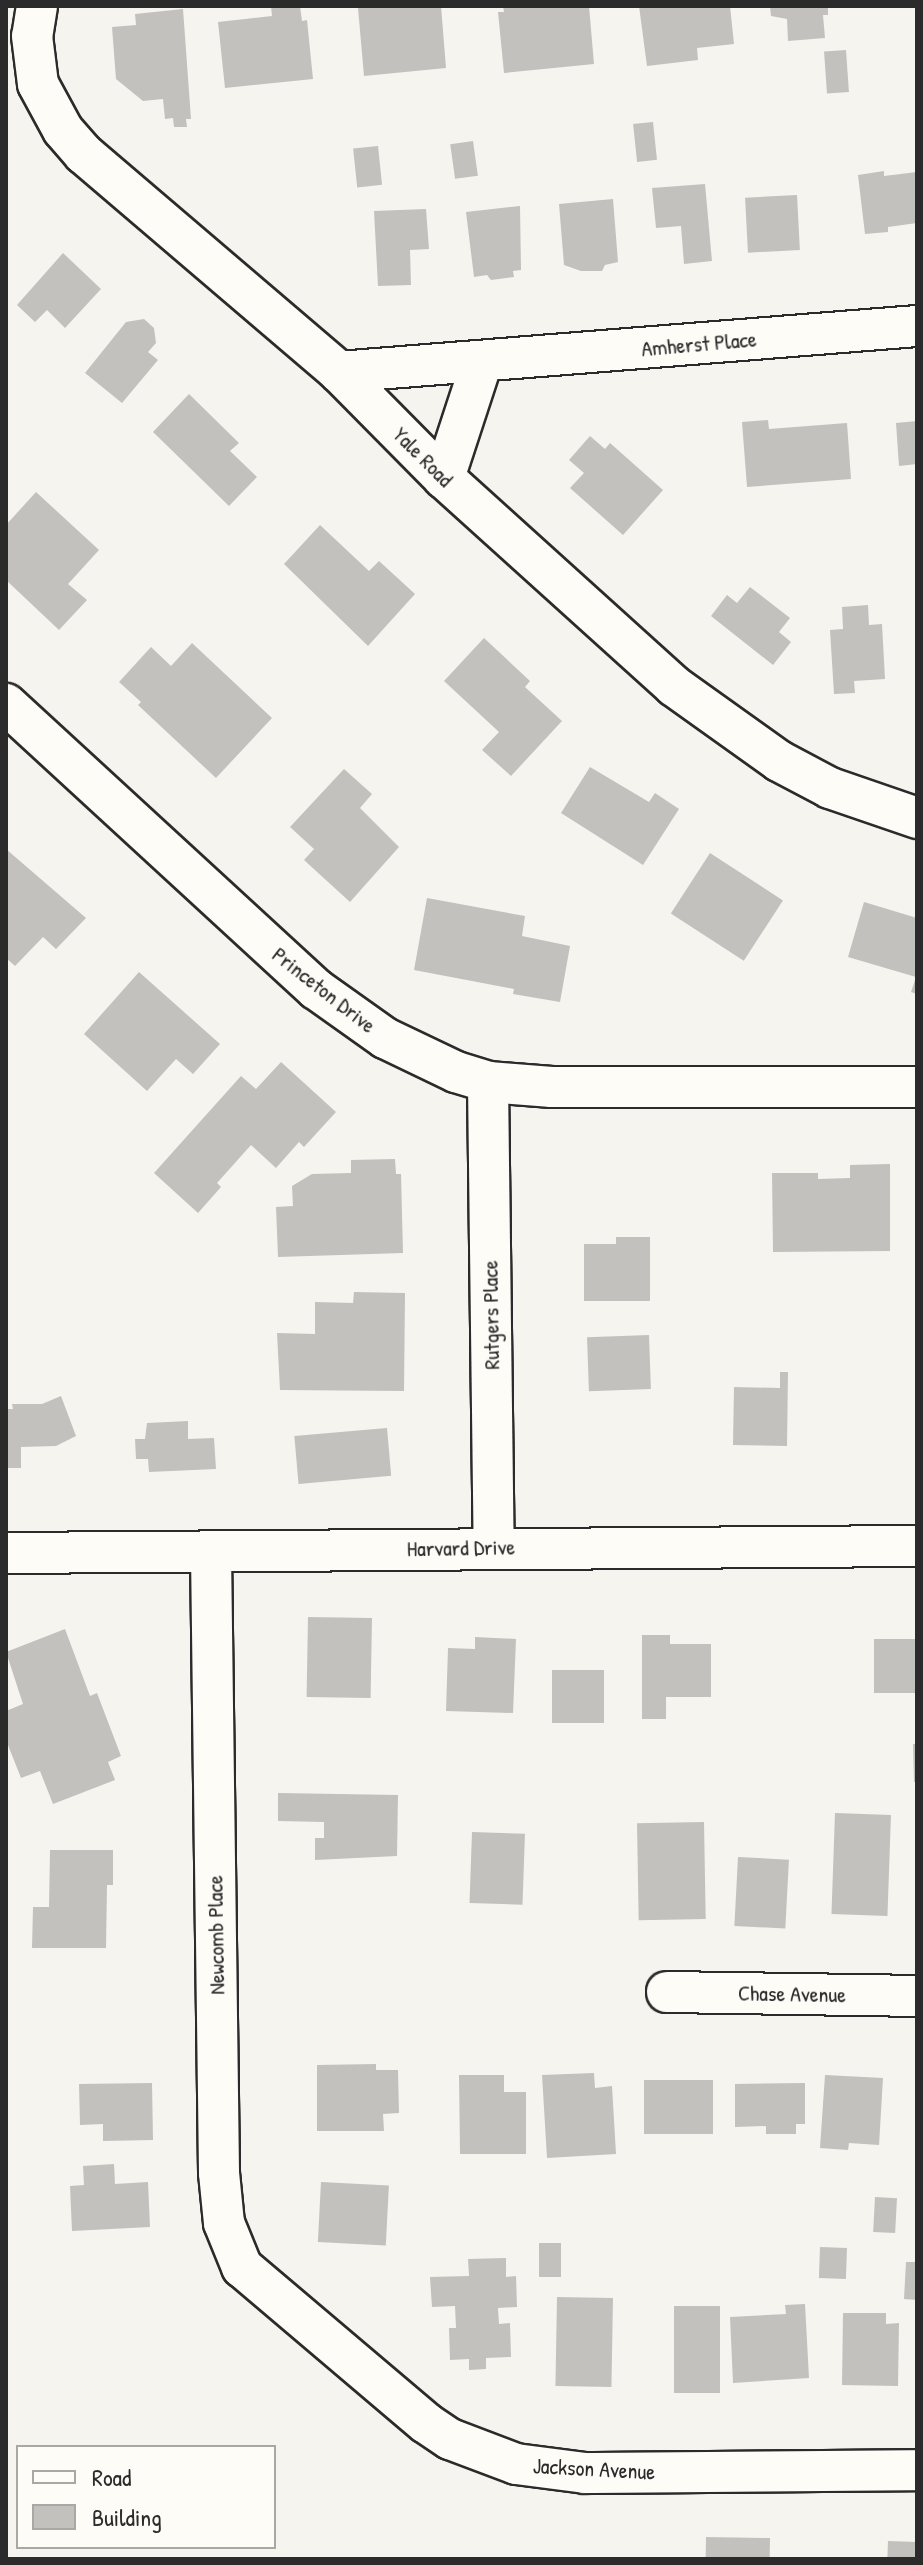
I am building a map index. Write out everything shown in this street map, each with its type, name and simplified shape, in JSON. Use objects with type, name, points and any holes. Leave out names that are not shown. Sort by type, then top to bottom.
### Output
[{"type":"street","name":"Yale Road","points":[[37,6],[32,36],[38,84],[63,130],[84,154],[339,372],[444,478],[626,645],[726,726],[779,761],[830,788],[917,818]]},
{"type":"street","name":"Amherst Place","points":[[339,372],[917,326]]},
{"type":"street","points":[[444,478],[482,362]]},
{"type":"street","name":"Princeton Drive","points":[[6,704],[316,989],[351,1016],[410,1051],[488,1082],[552,1087],[917,1087]]},
{"type":"street","name":"Rutgers Place","points":[[488,1082],[494,1548]]},
{"type":"street","name":"Harvard Drive","points":[[6,1553],[917,1546]]},
{"type":"street","name":"Newcomb Place","points":[[211,1552],[221,2199],[231,2247],[242,2267],[277,2299]]},
{"type":"street","name":"Chase Avenue","points":[[667,1992],[917,1996]]},
{"type":"street","name":"Jackson Avenue","points":[[277,2299],[426,2423],[450,2439],[516,2464],[585,2473],[917,2470]]},
{"type":"building","points":[[271,6],[300,6],[302,21],[307,20],[313,79],[225,88],[218,22],[272,16]]},
{"type":"building","points":[[441,6],[446,68],[364,76],[358,8]]},
{"type":"building","points":[[503,6],[589,6],[594,64],[504,73],[498,12],[504,12]]},
{"type":"building","points":[[639,6],[730,6],[734,44],[697,48],[698,60],[647,66]]},
{"type":"building","points":[[770,6],[828,6],[828,15],[823,15],[825,38],[788,41],[787,19],[771,16]]},
{"type":"building","points":[[183,9],[191,119],[186,119],[187,127],[174,127],[173,118],[165,119],[163,99],[143,101],[116,79],[112,27],[136,25],[135,14]]},
{"type":"building","points":[[846,50],[849,92],[827,93],[824,52]]},
{"type":"building","points":[[653,122],[657,160],[637,162],[633,124]]},
{"type":"building","points":[[473,141],[478,176],[455,179],[450,144]]},
{"type":"building","points":[[378,146],[382,185],[357,187],[353,149]]},
{"type":"building","points":[[884,171],[884,176],[917,172],[917,223],[888,227],[888,232],[865,234],[858,175]]},
{"type":"building","points":[[705,184],[712,261],[684,264],[681,226],[656,228],[652,188]]},
{"type":"building","points":[[797,195],[800,250],[748,253],[745,198]]},
{"type":"building","points":[[613,199],[618,262],[605,265],[602,271],[581,271],[564,265],[559,204]]},
{"type":"building","points":[[520,206],[521,270],[513,271],[514,277],[491,280],[487,275],[474,277],[466,212]]},
{"type":"building","points":[[426,209],[429,249],[410,250],[411,285],[378,286],[374,211]]},
{"type":"building","points":[[63,253],[101,289],[65,328],[47,310],[35,322],[17,305]]},
{"type":"building","points":[[144,319],[154,328],[156,343],[148,352],[158,360],[122,403],[85,373],[126,322]]},
{"type":"building","points":[[189,394],[239,443],[230,451],[257,477],[229,506],[153,432]]},
{"type":"building","points":[[768,420],[769,429],[847,423],[851,479],[747,487],[742,422]]},
{"type":"building","points":[[917,421],[917,464],[899,466],[896,423]]},
{"type":"building","points":[[590,436],[605,449],[610,443],[663,490],[623,535],[570,488],[584,473],[569,460]]},
{"type":"building","points":[[36,492],[99,550],[68,584],[87,600],[59,630],[6,580],[6,525]]},
{"type":"building","points":[[320,525],[369,571],[379,561],[415,594],[368,646],[284,564]]},
{"type":"building","points":[[750,587],[790,618],[779,632],[791,642],[773,665],[711,616],[727,595],[737,603]]},
{"type":"building","points":[[868,605],[869,625],[882,624],[885,679],[854,681],[855,693],[834,694],[830,630],[843,629],[842,607]]},
{"type":"building","points":[[484,638],[530,681],[525,687],[562,721],[511,776],[482,750],[499,732],[444,681]]},
{"type":"building","points":[[192,643],[272,718],[216,778],[138,705],[141,702],[119,682],[151,647],[171,666]]},
{"type":"building","points":[[590,767],[649,802],[655,793],[679,809],[643,865],[561,813]]},
{"type":"building","points":[[344,769],[372,794],[360,808],[399,847],[350,902],[304,860],[314,849],[290,827]]},
{"type":"building","points":[[6,849],[86,918],[56,949],[43,937],[15,966],[6,958]]},
{"type":"building","points":[[710,853],[783,900],[744,961],[671,913]]},
{"type":"building","points":[[427,898],[525,916],[522,936],[570,946],[560,1002],[513,994],[514,989],[414,970]]},
{"type":"building","points":[[864,902],[917,918],[917,994],[911,992],[916,977],[848,957]]},
{"type":"building","points":[[139,972],[220,1044],[193,1074],[176,1059],[147,1091],[84,1034]]},
{"type":"building","points":[[281,1062],[336,1112],[304,1147],[299,1142],[276,1168],[251,1145],[217,1183],[221,1187],[198,1213],[154,1173],[241,1076],[256,1089]]},
{"type":"building","points":[[395,1159],[396,1174],[401,1174],[403,1253],[278,1257],[276,1207],[293,1206],[292,1186],[312,1174],[351,1173],[351,1160]]},
{"type":"building","points":[[890,1164],[890,1251],[773,1252],[772,1173],[818,1173],[818,1179],[850,1178],[850,1165]]},
{"type":"building","points":[[616,1237],[650,1237],[650,1301],[584,1301],[584,1244],[616,1244]]},
{"type":"building","points":[[354,1292],[405,1293],[404,1391],[280,1390],[277,1333],[315,1334],[315,1302],[353,1303]]},
{"type":"building","points":[[649,1335],[651,1389],[589,1391],[587,1337]]},
{"type":"building","points":[[780,1372],[788,1372],[787,1446],[733,1445],[734,1387],[780,1388]]},
{"type":"building","points":[[61,1396],[76,1436],[56,1446],[21,1447],[21,1468],[6,1468],[6,1409],[13,1409],[12,1404],[42,1404]]},
{"type":"building","points":[[188,1421],[188,1439],[214,1438],[216,1469],[149,1472],[148,1459],[136,1459],[135,1439],[145,1439],[147,1423]]},
{"type":"building","points":[[387,1428],[391,1476],[299,1484],[294,1436]]},
{"type":"building","points":[[308,1617],[372,1618],[371,1698],[307,1697]]},
{"type":"building","points":[[65,1629],[90,1696],[97,1693],[121,1756],[108,1762],[115,1780],[53,1804],[40,1771],[21,1778],[6,1740],[6,1711],[23,1704],[6,1652]]},
{"type":"building","points":[[642,1635],[670,1635],[670,1644],[711,1644],[711,1697],[666,1697],[666,1719],[642,1719]]},
{"type":"building","points":[[475,1637],[516,1639],[513,1713],[446,1711],[448,1648],[475,1649]]},
{"type":"building","points":[[874,1639],[917,1639],[917,1693],[874,1693]]},
{"type":"building","points":[[552,1670],[604,1670],[604,1723],[552,1723]]},
{"type":"building","points":[[913,1744],[917,1744],[917,1782],[914,1782]]},
{"type":"building","points":[[278,1793],[398,1795],[397,1856],[315,1860],[315,1838],[324,1838],[324,1822],[278,1821]]},
{"type":"building","points":[[835,1813],[891,1815],[887,1916],[831,1914]]},
{"type":"building","points":[[704,1822],[706,1919],[639,1920],[637,1823]]},
{"type":"building","points":[[472,1832],[525,1834],[522,1905],[470,1903]]},
{"type":"building","points":[[50,1850],[113,1850],[113,1885],[107,1885],[106,1948],[32,1948],[33,1907],[49,1907]]},
{"type":"building","points":[[738,1857],[789,1860],[785,1929],[734,1926]]},
{"type":"building","points":[[376,2064],[376,2070],[398,2070],[399,2113],[383,2114],[384,2131],[317,2131],[317,2065]]},
{"type":"building","points":[[594,2073],[595,2088],[612,2086],[616,2154],[547,2158],[542,2075]]},
{"type":"building","points":[[459,2075],[504,2075],[504,2092],[526,2092],[526,2154],[460,2154]]},
{"type":"building","points":[[825,2075],[883,2078],[879,2145],[849,2143],[848,2150],[820,2148]]},
{"type":"building","points":[[644,2080],[713,2080],[713,2134],[644,2134]]},
{"type":"building","points":[[152,2083],[153,2140],[103,2141],[103,2124],[80,2125],[79,2084]]},
{"type":"building","points":[[805,2083],[805,2124],[796,2124],[796,2134],[766,2134],[766,2126],[735,2127],[735,2084]]},
{"type":"building","points":[[114,2164],[115,2184],[148,2182],[150,2227],[72,2231],[70,2186],[84,2185],[83,2166]]},
{"type":"building","points":[[321,2182],[389,2186],[386,2245],[318,2242]]},
{"type":"building","points":[[875,2197],[897,2198],[895,2233],[873,2232]]},
{"type":"building","points":[[539,2243],[561,2243],[561,2277],[539,2277]]},
{"type":"building","points":[[820,2247],[847,2248],[846,2279],[819,2278]]},
{"type":"building","points":[[506,2258],[506,2277],[516,2276],[517,2307],[498,2308],[499,2324],[510,2323],[511,2357],[486,2358],[486,2369],[469,2370],[469,2359],[450,2360],[449,2328],[456,2328],[455,2306],[432,2307],[430,2277],[469,2276],[468,2259]]},
{"type":"building","points":[[906,2262],[917,2262],[917,2300],[904,2299]]},
{"type":"building","points":[[557,2297],[613,2298],[611,2387],[555,2386]]},
{"type":"building","points":[[805,2304],[809,2378],[733,2383],[730,2317],[786,2314],[785,2305]]},
{"type":"building","points":[[674,2306],[720,2306],[720,2393],[674,2393]]},
{"type":"building","points":[[843,2313],[886,2313],[886,2324],[899,2323],[898,2386],[842,2385]]},
{"type":"building","points":[[706,2537],[770,2538],[770,2559],[706,2559]]},
{"type":"building","points":[[888,2541],[917,2542],[916,2559],[887,2559]]}]
